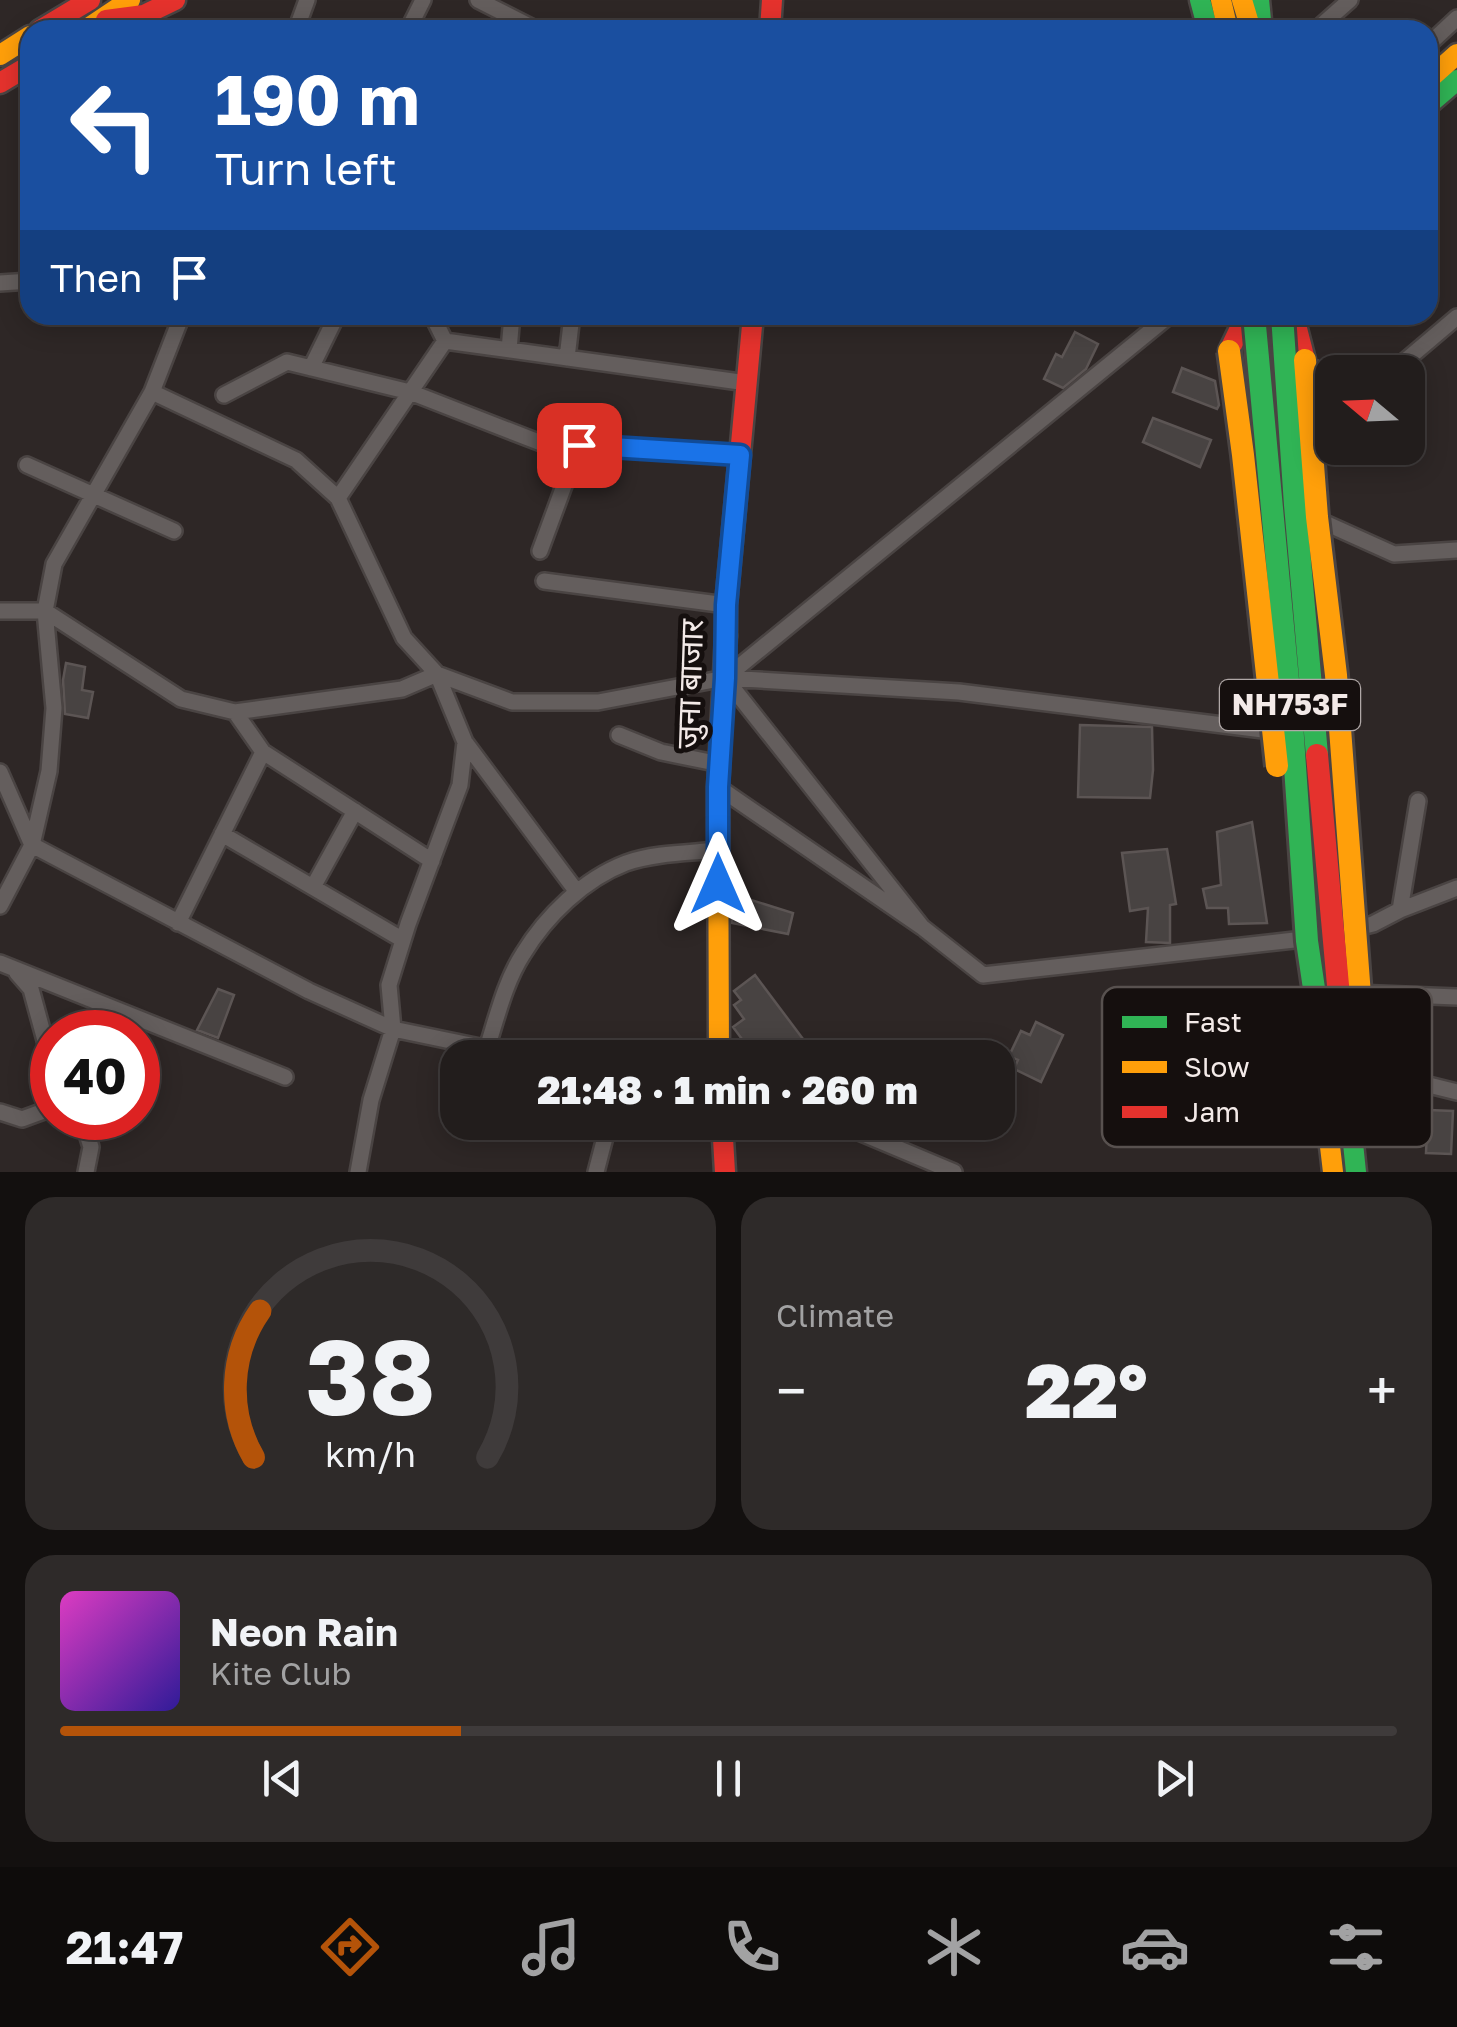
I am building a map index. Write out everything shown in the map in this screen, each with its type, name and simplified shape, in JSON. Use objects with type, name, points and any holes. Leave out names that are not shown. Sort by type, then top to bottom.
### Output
[{"type":"main road","points":[[91,17],[130,0]]},
{"type":"main road","points":[[91,17],[144,15],[175,0]]},
{"type":"main road","points":[[1438,71],[1457,54]]},
{"type":"main road","points":[[1438,96],[1457,80]]},
{"type":"main road","name":"जुना बाजार","points":[[719,1040],[719,776],[726,605],[752,325]]},
{"type":"main road","points":[[1242,325],[1229,351],[1244,455],[1298,987]]},
{"type":"main road","points":[[1246,325],[1304,987]]},
{"type":"main road","name":"NH753F","points":[[1246,325],[1292,723],[1314,987]]},
{"type":"main road","points":[[1290,325],[1297,525],[1329,987]]},
{"type":"main road","points":[[1291,325],[1353,987]]},
{"type":"main road","points":[[1293,325],[1305,360],[1317,516],[1336,675],[1359,987]]},
{"type":"main road","points":[[723,1140],[724,1172]]},
{"type":"main road","points":[[1320,1147],[1322,1172]]},
{"type":"main road","name":"NH753F","points":[[1332,1172],[1333,1147]]},
{"type":"main road","name":"NH753F","points":[[1350,1147],[1356,1172]]},
{"type":"main road","points":[[1366,1147],[1368,1172]]},
{"type":"street","points":[[478,0],[518,20]]},
{"type":"street","points":[[1327,20],[1350,0]]},
{"type":"street","points":[[1438,36],[1457,18]]},
{"type":"street","points":[[1412,355],[1457,317]]},
{"type":"street","points":[[0,906],[32,845],[49,771],[54,708],[45,611],[54,564],[152,392],[178,325]]},
{"type":"street","points":[[311,368],[332,325]]},
{"type":"street","points":[[437,325],[445,341]]},
{"type":"street","points":[[508,350],[511,325]]},
{"type":"street","points":[[567,358],[571,325]]},
{"type":"street","points":[[725,678],[1158,325]]},
{"type":"street","points":[[338,498],[445,341]]},
{"type":"street","points":[[445,341],[747,383]]},
{"type":"street","points":[[224,395],[288,362],[410,392],[542,443],[740,455]]},
{"type":"street","points":[[152,392],[296,460],[338,498],[404,638],[437,674],[465,742],[577,892]]},
{"type":"street","points":[[1304,432],[1315,428]]},
{"type":"street","points":[[540,551],[579,445]]},
{"type":"street","points":[[26,465],[174,531]]},
{"type":"street","points":[[1312,517],[1394,554],[1457,550]]},
{"type":"street","points":[[544,581],[726,605]]},
{"type":"street","points":[[0,611],[45,611],[181,700],[235,712],[402,689],[437,674],[512,702],[598,702],[725,678],[959,692],[1280,732]]},
{"type":"street","points":[[725,678],[922,927]]},
{"type":"street","points":[[235,712],[263,752],[432,861]]},
{"type":"street","points":[[619,735],[719,776],[984,975],[1299,941],[1373,924],[1457,888]]},
{"type":"street","points":[[358,1172],[371,1100],[393,1029],[389,984],[460,785],[465,742]]},
{"type":"street","points":[[178,922],[263,752]]},
{"type":"street","points":[[0,772],[32,845],[308,991],[393,1029],[447,1040]]},
{"type":"street","points":[[1400,910],[1418,801]]},
{"type":"street","points":[[313,887],[354,811]]},
{"type":"street","points":[[222,834],[404,940]]},
{"type":"street","points":[[490,1040],[522,954],[577,892],[628,862],[718,850]]},
{"type":"street","points":[[7,966],[31,990],[37,1010]]},
{"type":"street","points":[[7,966],[284,1077]]},
{"type":"street","points":[[1432,996],[1457,997]]},
{"type":"street","points":[[1432,1086],[1457,1092]]},
{"type":"street","points":[[0,1112],[22,1119],[30,1116]]},
{"type":"street","points":[[86,1172],[88,1140]]},
{"type":"street","points":[[596,1172],[604,1140]]},
{"type":"street","points":[[877,1140],[954,1172]]},
{"type":"building","points":[[1075,332],[1098,344],[1086,369],[1063,388],[1044,379],[1056,354],[1062,357]]},
{"type":"building","points":[[1182,368],[1215,381],[1217,409],[1173,392]]},
{"type":"building","points":[[1153,418],[1211,440],[1200,467],[1143,442]]},
{"type":"building","points":[[66,663],[85,667],[82,690],[93,692],[88,718],[65,714]]},
{"type":"building","points":[[1080,725],[1152,727],[1150,798],[1078,797]]},
{"type":"building","points":[[1252,822],[1267,923],[1229,924],[1228,908],[1207,908],[1203,889],[1221,885],[1217,832]]},
{"type":"building","points":[[1167,849],[1176,904],[1170,905],[1170,943],[1146,942],[1148,908],[1130,911],[1122,853]]},
{"type":"building","points":[[732,894],[793,913],[788,934],[732,923]]},
{"type":"building","points":[[755,975],[804,1040],[743,1040],[733,1027],[744,1019],[734,1005],[741,1000],[734,991]]},
{"type":"building","points":[[218,989],[234,995],[218,1038],[197,1030]]},
{"type":"building","points":[[1036,1022],[1063,1035],[1041,1082],[1015,1069],[1015,1044],[1021,1031],[1030,1035]]},
{"type":"building","points":[[1432,1110],[1453,1111],[1451,1154],[1426,1153],[1426,1147],[1432,1147]]},
{"type":"traffic: fast","points":[[1200,0],[1205,20]]},
{"type":"traffic: fast","points":[[1259,0],[1261,20]]},
{"type":"traffic: fast","points":[[1438,96],[1457,80]]},
{"type":"traffic: fast","points":[[1255,325],[1314,987]]},
{"type":"traffic: fast","points":[[1283,325],[1317,755]]},
{"type":"traffic: fast","points":[[1353,1147],[1356,1172]]},
{"type":"traffic: slow","points":[[100,20],[130,0]]},
{"type":"traffic: slow","points":[[1221,0],[1226,20]]},
{"type":"traffic: slow","points":[[1242,0],[1248,20]]},
{"type":"traffic: slow","points":[[0,55],[20,42]]},
{"type":"traffic: slow","points":[[1438,71],[1457,54]]},
{"type":"traffic: slow","points":[[1229,351],[1277,766]]},
{"type":"traffic: slow","points":[[1305,360],[1317,517],[1336,675],[1359,987]]},
{"type":"traffic: slow","points":[[719,1040],[718,787],[726,636]]},
{"type":"traffic: slow","points":[[1330,1147],[1333,1172]]},
{"type":"traffic: jam","points":[[57,20],[90,0]]},
{"type":"traffic: jam","points":[[106,20],[144,15],[175,0]]},
{"type":"traffic: jam","points":[[771,20],[772,0]]},
{"type":"traffic: jam","points":[[0,83],[20,71]]},
{"type":"traffic: jam","points":[[726,636],[752,325]]},
{"type":"traffic: jam","points":[[1296,325],[1305,360]]},
{"type":"traffic: jam","points":[[1229,351],[1241,326]]},
{"type":"traffic: jam","points":[[1317,755],[1338,987]]},
{"type":"traffic: jam","points":[[723,1140],[725,1172]]},
{"type":"route","points":[[579,445],[740,455],[726,605],[718,884]]}]
